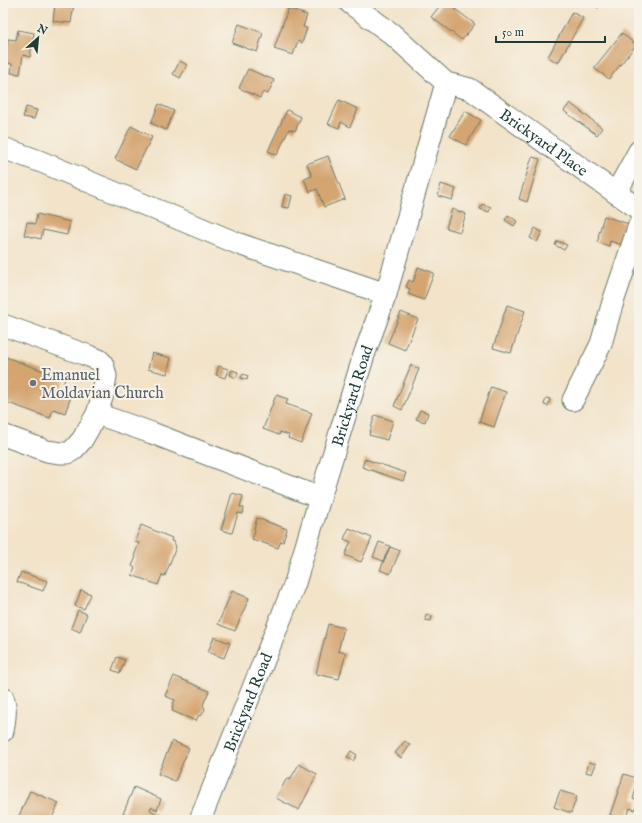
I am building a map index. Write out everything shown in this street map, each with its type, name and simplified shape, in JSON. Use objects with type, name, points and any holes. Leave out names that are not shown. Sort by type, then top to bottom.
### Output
[{"type":"street","points":[[350,3],[392,34],[446,83]]},
{"type":"street","name":"Brickyard Place","points":[[446,83],[470,89],[639,209]]},
{"type":"street","name":"Brickyard Road","points":[[200,820],[295,583],[364,356],[386,294],[446,83]]},
{"type":"street","points":[[3,148],[39,161],[239,244],[386,294]]},
{"type":"street","points":[[616,193],[639,151]]},
{"type":"street","points":[[573,400],[601,344],[612,305],[639,225]]},
{"type":"street","points":[[3,325],[99,360],[102,363],[106,376],[103,394],[97,414],[82,440],[73,450],[68,453],[47,451],[3,435]]},
{"type":"street","points":[[97,414],[152,433],[320,498]]},
{"type":"street","points":[[3,698],[6,710],[3,730]]},
{"type":"building","points":[[65,3],[74,3],[71,23],[53,21],[55,4],[64,5]]},
{"type":"building","points":[[442,3],[447,3],[475,24],[462,40],[431,17]]},
{"type":"building","points":[[591,3],[602,3],[598,8]]},
{"type":"building","points":[[288,9],[307,15],[303,27],[307,28],[302,43],[298,41],[293,55],[274,49]]},
{"type":"building","points":[[572,12],[583,18],[558,63],[548,57]]},
{"type":"building","points":[[239,24],[263,33],[257,52],[232,43]]},
{"type":"building","points":[[18,30],[34,33],[30,57],[23,55],[20,74],[11,73],[12,64],[4,62],[8,39],[16,40]]},
{"type":"building","points":[[622,33],[636,45],[609,79],[594,68]]},
{"type":"building","points":[[180,61],[187,65],[180,78],[173,74]]},
{"type":"building","points":[[248,69],[274,80],[268,94],[263,92],[260,98],[239,88]]},
{"type":"building","points":[[339,100],[358,109],[350,127],[341,122],[339,128],[328,124]]},
{"type":"building","points":[[570,103],[602,128],[597,135],[564,111]]},
{"type":"building","points":[[159,104],[174,111],[166,130],[151,123]]},
{"type":"building","points":[[26,107],[37,110],[34,119],[23,117]]},
{"type":"building","points":[[287,110],[301,117],[295,131],[289,129],[277,155],[268,151]]},
{"type":"building","points":[[465,111],[481,120],[466,145],[450,136]]},
{"type":"building","points":[[131,126],[152,137],[136,169],[115,159]]},
{"type":"building","points":[[328,156],[345,199],[324,207],[317,189],[310,192],[304,179],[312,176],[307,164]]},
{"type":"building","points":[[532,157],[540,159],[527,202],[519,199]]},
{"type":"building","points":[[441,184],[456,189],[452,200],[438,196]]},
{"type":"building","points":[[285,194],[292,196],[289,208],[282,207]]},
{"type":"building","points":[[482,204],[491,207],[489,212],[480,209]]},
{"type":"building","points":[[452,209],[466,214],[460,232],[446,228]]},
{"type":"building","points":[[37,214],[70,222],[67,235],[43,230],[41,239],[24,235],[27,222],[35,224]]},
{"type":"building","points":[[508,215],[517,221],[514,226],[505,220]]},
{"type":"building","points":[[604,216],[629,224],[622,245],[610,241],[609,246],[597,242]]},
{"type":"building","points":[[535,228],[542,232],[537,242],[530,238]]},
{"type":"building","points":[[557,241],[567,245],[564,250],[555,245]]},
{"type":"building","points":[[418,267],[434,273],[424,300],[408,294],[410,289],[406,287],[409,280],[413,282]]},
{"type":"building","points":[[507,305],[525,311],[511,353],[493,348]]},
{"type":"building","points":[[401,312],[418,319],[405,350],[388,343]]},
{"type":"building","points":[[152,353],[171,358],[167,374],[148,369]]},
{"type":"building","name":"Emanuel Moldavian Church","points":[[3,356],[65,379],[62,387],[73,391],[65,413],[53,409],[50,418],[3,401]]},
{"type":"building","points":[[411,365],[419,369],[402,410],[394,406]]},
{"type":"building","points":[[219,366],[228,369],[225,378],[216,375]]},
{"type":"building","points":[[232,370],[238,372],[236,378],[230,375]]},
{"type":"building","points":[[243,374],[248,376],[247,380],[241,378]]},
{"type":"building","points":[[491,387],[506,392],[494,427],[479,422]]},
{"type":"building","points":[[276,395],[288,399],[286,404],[312,413],[301,443],[288,438],[289,435],[280,432],[279,435],[263,429]]},
{"type":"building","points":[[546,398],[550,399],[548,406],[544,405]]},
{"type":"building","points":[[420,410],[428,413],[425,422],[416,419]]},
{"type":"building","points":[[375,415],[393,421],[387,440],[369,435]]},
{"type":"building","points":[[365,459],[406,473],[403,481],[362,467]]},
{"type":"building","points":[[232,493],[243,496],[240,507],[244,508],[243,514],[238,513],[232,533],[221,530]]},
{"type":"building","points":[[257,518],[287,529],[283,542],[281,541],[278,548],[252,539]]},
{"type":"building","points":[[141,525],[172,538],[171,541],[174,542],[176,547],[165,576],[162,575],[158,585],[132,575],[135,568],[132,566],[136,557],[134,556],[139,543],[135,542]]},
{"type":"building","points":[[349,528],[372,538],[361,562],[345,555],[351,542],[344,539]]},
{"type":"building","points":[[379,542],[390,546],[383,561],[373,557]]},
{"type":"building","points":[[390,547],[400,551],[390,574],[380,570]]},
{"type":"building","points":[[21,572],[47,581],[43,591],[17,582]]},
{"type":"building","points":[[81,590],[91,594],[84,609],[75,606]]},
{"type":"building","points":[[232,591],[249,598],[235,631],[218,624]]},
{"type":"building","points":[[78,610],[87,614],[80,632],[71,628]]},
{"type":"building","points":[[426,614],[432,616],[431,621],[425,620]]},
{"type":"building","points":[[328,624],[344,628],[338,651],[346,653],[339,679],[316,674]]},
{"type":"building","points":[[214,637],[230,643],[224,658],[208,652]]},
{"type":"building","points":[[117,657],[125,660],[120,673],[112,670]]},
{"type":"building","points":[[174,676],[209,691],[203,705],[205,709],[202,715],[198,716],[196,721],[172,711],[175,700],[165,696]]},
{"type":"building","points":[[172,741],[189,748],[175,781],[158,774]]},
{"type":"building","points":[[405,741],[410,745],[401,758],[395,753]]},
{"type":"building","points":[[351,751],[357,755],[353,761],[347,757]]},
{"type":"building","points":[[589,762],[596,764],[592,774],[586,772]]},
{"type":"building","points":[[299,764],[317,774],[299,810],[276,798],[287,778],[290,780]]},
{"type":"building","points":[[624,774],[639,779],[633,799],[638,801],[635,810],[630,808],[626,820],[610,815]]},
{"type":"building","points":[[134,787],[161,799],[157,810],[151,807],[150,810],[157,814],[154,820],[148,817],[147,820],[137,820],[123,814]]},
{"type":"building","points":[[30,791],[59,803],[51,820],[17,820]]},
{"type":"building","points":[[560,791],[577,796],[571,813],[554,807]]},
{"type":"building","points":[[76,816],[87,820],[75,820]]},
{"type":"place","name":"Emanuel Moldavian Church","points":[[33,383]]}]
